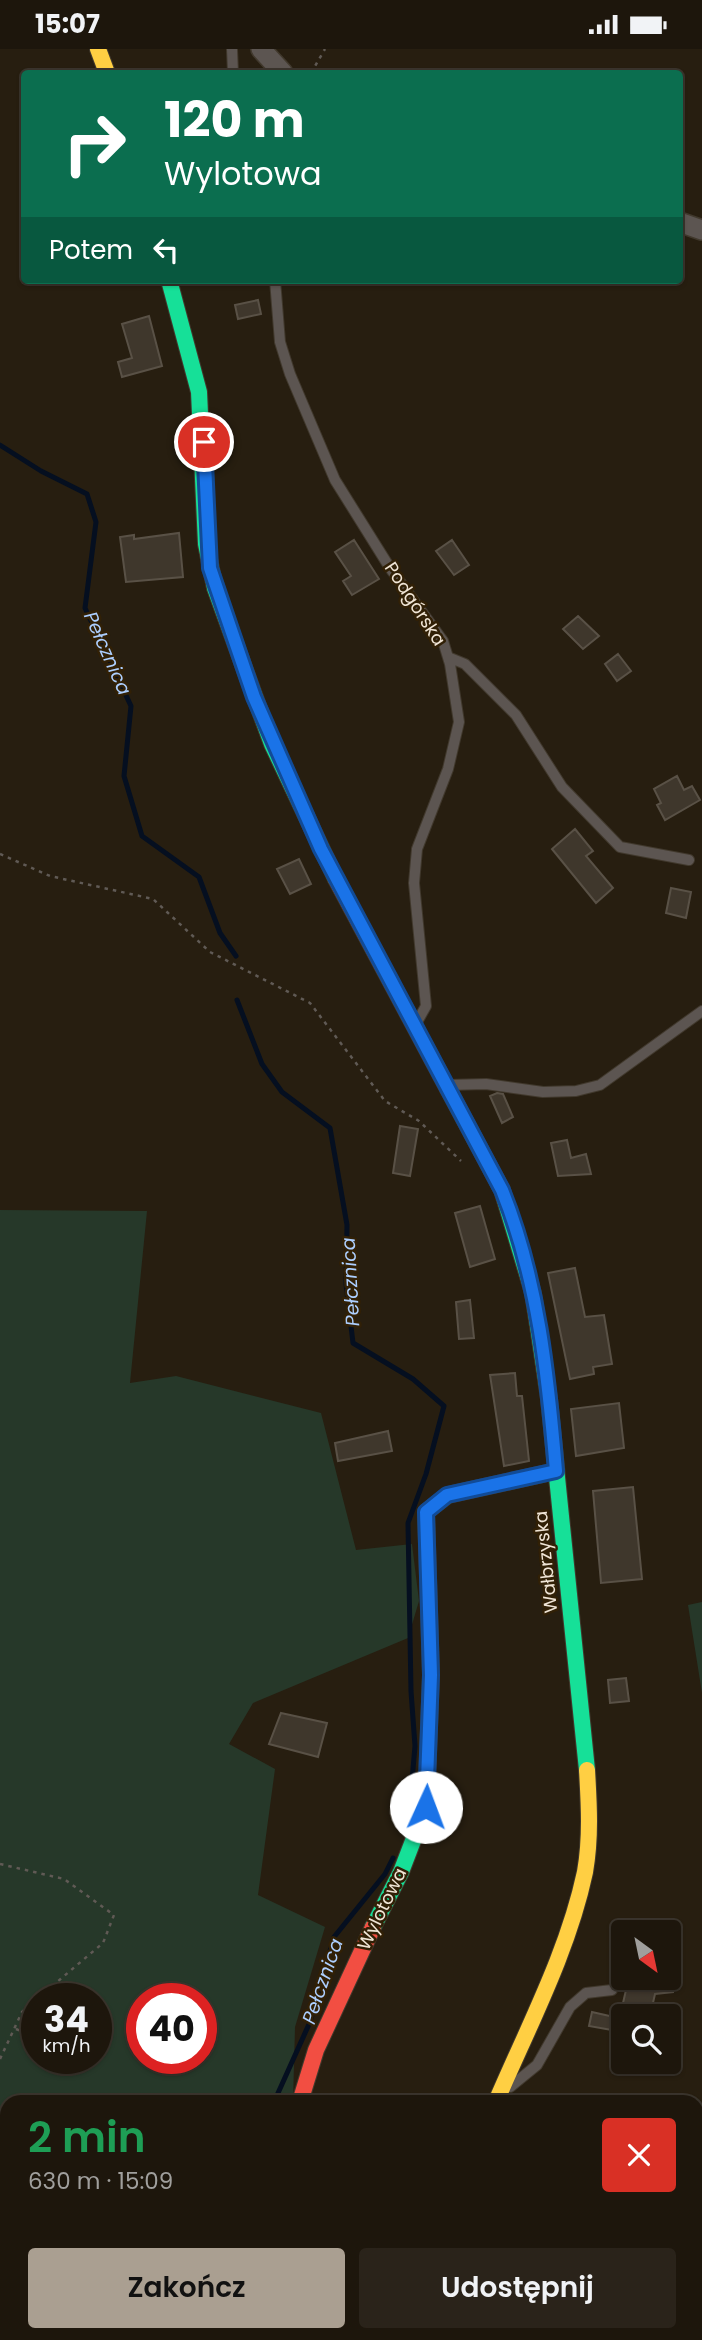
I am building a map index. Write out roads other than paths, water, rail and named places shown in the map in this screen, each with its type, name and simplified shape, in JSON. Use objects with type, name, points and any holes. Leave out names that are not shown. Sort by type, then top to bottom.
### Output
[{"type":"main road","points":[[98,49],[106,70]]},
{"type":"main road","name":"Wałbrzyska","points":[[170,284],[199,387],[207,547],[215,587],[234,646],[321,849],[502,1190],[520,1238],[538,1320],[584,1748],[588,1811],[586,1868],[567,1937],[499,2095]]},
{"type":"main road","name":"Wylotowa","points":[[302,2095],[316,2050],[384,1902],[401,1872],[426,1807],[431,1675],[426,1512],[447,1495],[556,1471]]},
{"type":"street","points":[[261,49],[280,70]]},
{"type":"street","points":[[683,223],[702,230]]},
{"type":"lane","points":[[232,49],[233,70]]},
{"type":"lane","name":"Podgórska","points":[[275,284],[280,342],[304,408],[335,480],[390,568],[443,642],[448,657],[459,722],[448,769],[417,849],[414,883],[426,1006],[415,1025]]},
{"type":"lane","points":[[448,657],[465,664],[516,715],[562,787],[620,847],[689,860]]},
{"type":"lane","points":[[447,1084],[485,1084],[543,1092],[576,1091],[600,1085],[702,1011]]},
{"type":"lane","points":[[502,2095],[537,2065],[570,2007],[586,1993],[612,1990]]},
{"type":"waterway","name":"Pełcznica","points":[[0,445],[41,471],[87,494],[96,522],[85,608],[131,706],[124,776],[142,836],[199,877],[220,933],[236,956]]},
{"type":"waterway","name":"Pełcznica","points":[[237,1000],[262,1064],[282,1092],[330,1128],[347,1225],[346,1284],[353,1343],[413,1379],[444,1406],[426,1474],[408,1523],[411,1691],[415,1746],[409,1816]]},
{"type":"waterway","name":"Pełcznica","points":[[277,2095],[310,2022],[334,1937],[385,1874],[393,1858]]}]
